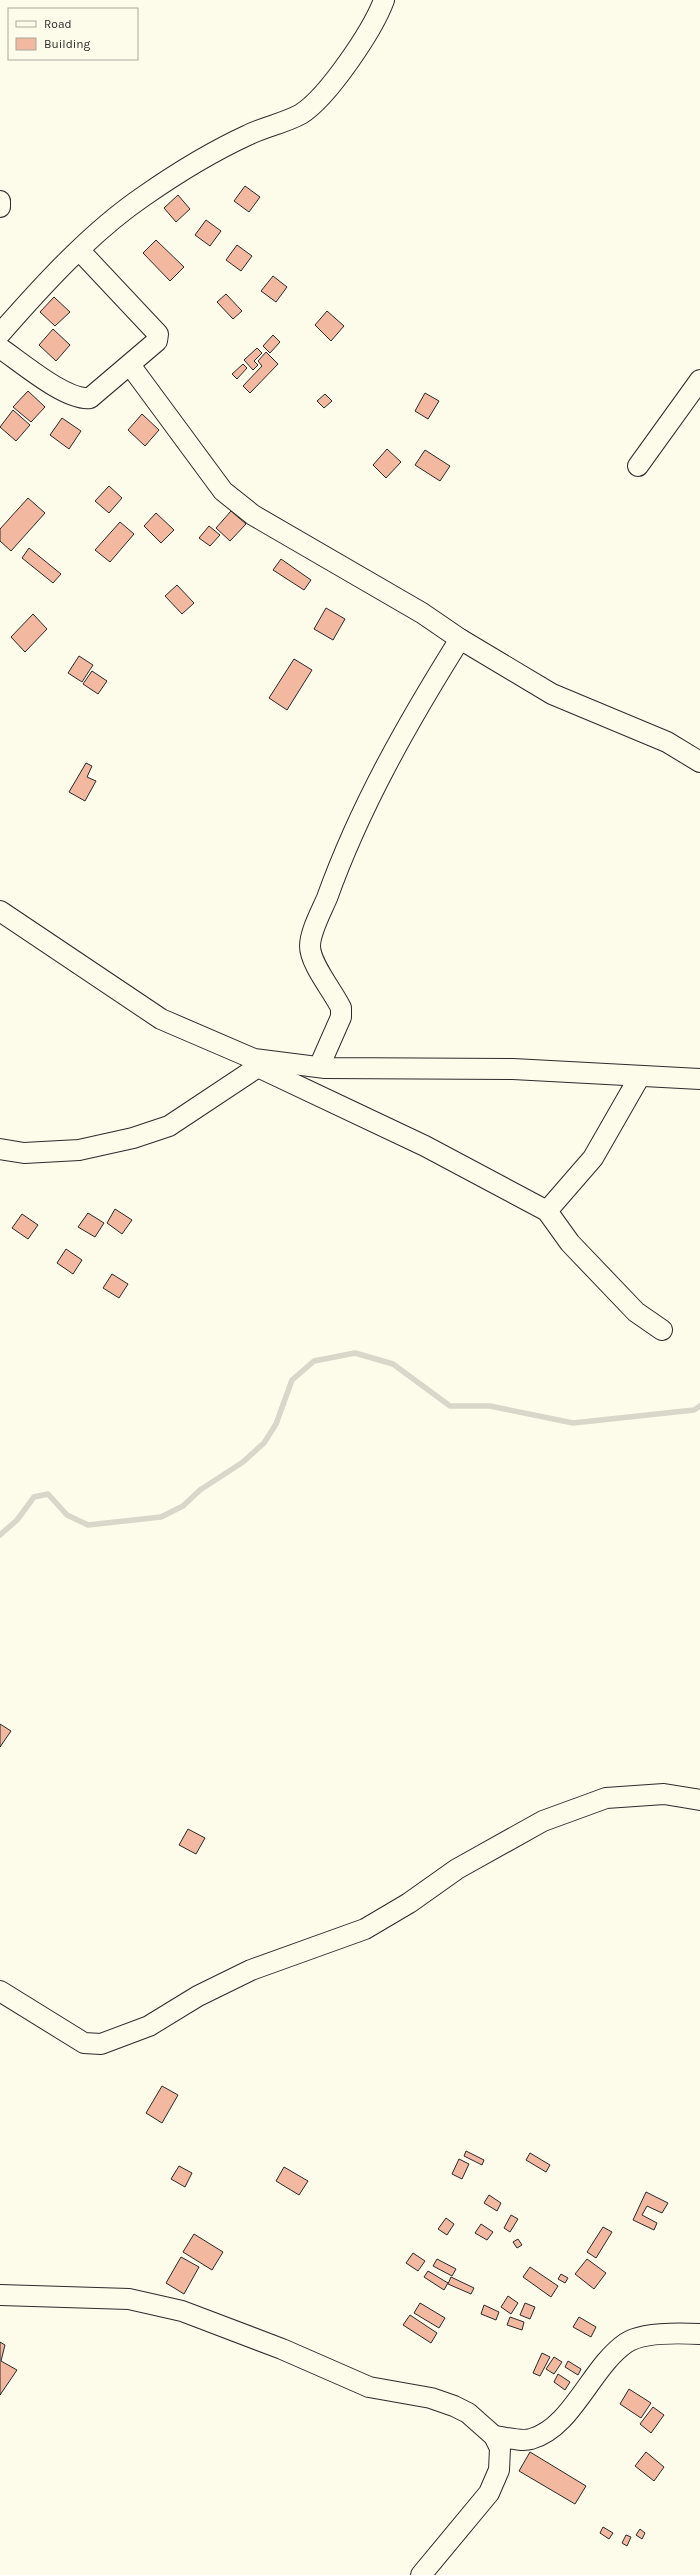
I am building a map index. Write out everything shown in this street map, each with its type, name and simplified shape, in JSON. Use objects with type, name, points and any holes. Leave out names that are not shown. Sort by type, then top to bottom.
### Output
[{"type":"street","points":[[0,334],[32,297],[80,251],[142,197],[208,153],[258,130],[301,114],[330,86],[368,32],[384,0]]},
{"type":"street","points":[[0,201],[0,207]]},
{"type":"street","points":[[0,348],[67,393],[82,399],[90,398],[157,341],[158,334],[80,251]]},
{"type":"street","points":[[130,365],[223,491],[253,515],[422,613],[460,639],[552,694],[667,742],[700,762]]},
{"type":"street","points":[[638,466],[700,380]]},
{"type":"street","points":[[319,1067],[341,1017],[341,1008],[312,958],[310,945],[339,862],[384,766],[460,639]]},
{"type":"street","points":[[0,911],[162,1019],[254,1059],[425,1146],[547,1211],[570,1243],[636,1312],[662,1330]]},
{"type":"street","points":[[0,1149],[24,1153],[79,1150],[133,1138],[168,1126],[263,1064],[319,1067],[513,1069],[700,1079]]},
{"type":"street","points":[[547,1211],[594,1158],[640,1076]]},
{"type":"street","points":[[0,1991],[84,2043],[101,2044],[149,2026],[251,1970],[365,1929],[409,1903],[457,1869],[543,1821],[606,1798],[664,1794],[700,1800]]},
{"type":"street","points":[[0,2295],[129,2299],[182,2311],[282,2350],[370,2387],[431,2398],[454,2406],[484,2424],[494,2436],[500,2448],[499,2470],[489,2494],[421,2575]]},
{"type":"street","points":[[494,2436],[529,2440],[548,2433],[606,2362],[626,2343],[668,2332],[700,2334]]},
{"type":"building","points":[[245,186],[260,197],[249,212],[234,201]]},
{"type":"building","points":[[178,195],[190,209],[176,222],[164,208]]},
{"type":"building","points":[[206,220],[221,231],[210,246],[195,235]]},
{"type":"building","points":[[156,240],[184,267],[170,281],[143,253]]},
{"type":"building","points":[[237,245],[252,256],[241,271],[226,260]]},
{"type":"building","points":[[273,276],[287,287],[276,302],[261,291]]},
{"type":"building","points":[[226,294],[242,311],[233,319],[217,302]]},
{"type":"building","points":[[54,297],[70,312],[55,326],[40,312]]},
{"type":"building","points":[[327,311],[344,326],[331,341],[315,325]]},
{"type":"building","points":[[53,329],[70,345],[56,361],[39,345]]},
{"type":"building","points":[[273,335],[280,342],[270,353],[263,346]]},
{"type":"building","points":[[257,348],[262,353],[254,361],[258,365],[253,370],[244,360]]},
{"type":"building","points":[[266,352],[278,364],[250,393],[243,386],[262,366],[258,361]]},
{"type":"building","points":[[243,364],[247,368],[237,379],[232,374]]},
{"type":"building","points":[[28,391],[45,407],[31,422],[13,407]]},
{"type":"building","points":[[425,393],[439,401],[428,419],[415,411]]},
{"type":"building","points":[[325,394],[332,401],[324,408],[317,401]]},
{"type":"building","points":[[13,410],[30,425],[16,441],[0,427]]},
{"type":"building","points":[[142,414],[159,430],[145,446],[128,430]]},
{"type":"building","points":[[62,418],[81,431],[69,449],[50,435]]},
{"type":"building","points":[[387,449],[401,462],[386,478],[373,465]]},
{"type":"building","points":[[425,450],[450,466],[440,481],[415,465]]},
{"type":"building","points":[[109,486],[122,498],[109,513],[95,501]]},
{"type":"building","points":[[28,498],[45,513],[11,551],[0,541],[0,529]]},
{"type":"building","points":[[231,511],[246,524],[230,541],[216,528]]},
{"type":"building","points":[[156,513],[174,530],[161,543],[144,526]]},
{"type":"building","points":[[120,522],[134,534],[110,562],[95,550]]},
{"type":"building","points":[[209,526],[220,535],[210,546],[199,538]]},
{"type":"building","points":[[29,548],[61,574],[53,583],[22,558]]},
{"type":"building","points":[[281,559],[311,580],[304,590],[273,570]]},
{"type":"building","points":[[177,585],[194,603],[182,614],[165,596]]},
{"type":"building","points":[[326,608],[345,619],[333,640],[314,629]]},
{"type":"building","points":[[33,614],[47,629],[25,652],[11,637]]},
{"type":"building","points":[[79,656],[93,665],[82,682],[68,673]]},
{"type":"building","points":[[294,659],[312,670],[287,710],[269,698]]},
{"type":"building","points":[[92,671],[107,681],[98,694],[83,684]]},
{"type":"building","points":[[86,763],[92,766],[87,777],[96,781],[85,801],[69,792]]},
{"type":"building","points":[[115,1209],[132,1220],[122,1234],[107,1223]]},
{"type":"building","points":[[88,1213],[104,1223],[95,1237],[78,1227]]},
{"type":"building","points":[[22,1214],[38,1225],[28,1239],[12,1228]]},
{"type":"building","points":[[66,1249],[82,1260],[73,1274],[57,1263]]},
{"type":"building","points":[[112,1274],[128,1284],[119,1298],[103,1288]]},
{"type":"building","points":[[0,1724],[11,1731],[0,1747]]},
{"type":"building","points":[[188,1829],[205,1838],[196,1854],[179,1845]]},
{"type":"building","points":[[162,2086],[178,2095],[162,2123],[146,2113]]},
{"type":"building","points":[[466,2151],[484,2160],[482,2165],[464,2156]]},
{"type":"building","points":[[530,2153],[550,2165],[546,2172],[526,2160]]},
{"type":"building","points":[[459,2159],[469,2164],[462,2179],[452,2174]]},
{"type":"building","points":[[179,2166],[192,2173],[185,2187],[171,2179]]},
{"type":"building","points":[[284,2167],[308,2181],[299,2195],[276,2181]]},
{"type":"building","points":[[646,2192],[668,2203],[662,2213],[647,2206],[642,2215],[657,2223],[654,2230],[633,2220]]},
{"type":"building","points":[[489,2195],[501,2203],[497,2211],[484,2203]]},
{"type":"building","points":[[511,2215],[518,2219],[510,2232],[504,2228]]},
{"type":"building","points":[[446,2218],[454,2224],[447,2235],[438,2229]]},
{"type":"building","points":[[481,2224],[493,2232],[487,2240],[475,2233]]},
{"type":"building","points":[[603,2227],[612,2232],[596,2258],[587,2252]]},
{"type":"building","points":[[194,2234],[223,2252],[212,2270],[183,2252]]},
{"type":"building","points":[[518,2239],[522,2245],[517,2248],[513,2242]]},
{"type":"building","points":[[413,2253],[425,2261],[418,2271],[406,2263]]},
{"type":"building","points":[[181,2257],[199,2267],[184,2294],[166,2283]]},
{"type":"building","points":[[437,2259],[456,2269],[452,2276],[433,2266]]},
{"type":"building","points":[[587,2259],[606,2273],[594,2289],[575,2274]]},
{"type":"building","points":[[530,2267],[558,2286],[551,2297],[523,2277]]},
{"type":"building","points":[[428,2271],[448,2283],[444,2290],[424,2277]]},
{"type":"building","points":[[561,2274],[568,2278],[565,2283],[558,2279]]},
{"type":"building","points":[[451,2277],[474,2288],[471,2294],[448,2284]]},
{"type":"building","points":[[508,2296],[518,2303],[511,2314],[501,2307]]},
{"type":"building","points":[[420,2303],[445,2318],[439,2328],[414,2313]]},
{"type":"building","points":[[525,2303],[535,2307],[530,2319],[520,2315]]},
{"type":"building","points":[[484,2305],[499,2312],[496,2320],[481,2314]]},
{"type":"building","points":[[410,2315],[437,2333],[431,2343],[403,2325]]},
{"type":"building","points":[[510,2317],[524,2322],[522,2330],[507,2325]]},
{"type":"building","points":[[579,2317],[596,2327],[591,2337],[573,2327]]},
{"type":"building","points":[[0,2342],[5,2345],[1,2361],[17,2370],[0,2395]]},
{"type":"building","points":[[542,2353],[550,2357],[540,2376],[533,2373]]},
{"type":"building","points":[[554,2357],[562,2362],[554,2374],[546,2369]]},
{"type":"building","points":[[568,2361],[581,2369],[578,2375],[565,2367]]},
{"type":"building","points":[[558,2374],[570,2382],[565,2390],[554,2382]]},
{"type":"building","points":[[629,2389],[651,2403],[641,2418],[620,2404]]},
{"type":"building","points":[[653,2407],[664,2415],[651,2433],[640,2424]]},
{"type":"building","points":[[530,2452],[586,2486],[575,2504],[519,2471]]},
{"type":"building","points":[[646,2452],[664,2467],[654,2481],[635,2466]]},
{"type":"building","points":[[603,2527],[613,2533],[609,2539],[600,2533]]},
{"type":"building","points":[[640,2529],[645,2533],[642,2539],[636,2535]]},
{"type":"building","points":[[626,2535],[631,2537],[627,2546],[622,2543]]},
{"type":"waterway","points":[[0,1535],[17,1520],[34,1497],[48,1494],[67,1515],[88,1525],[161,1517],[183,1506],[200,1490],[243,1462],[264,1443],[276,1424],[292,1380],[314,1361],[355,1353],[393,1364],[450,1406],[490,1406],[573,1423],[694,1410],[700,1406]]}]
